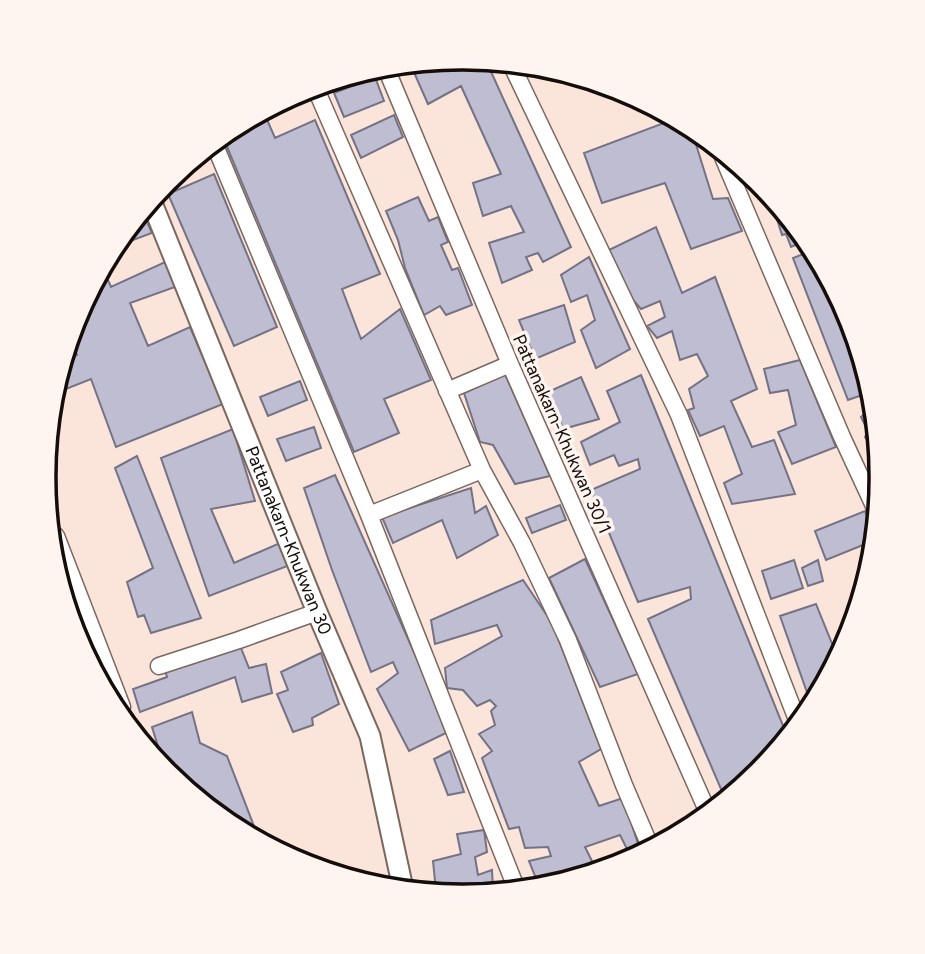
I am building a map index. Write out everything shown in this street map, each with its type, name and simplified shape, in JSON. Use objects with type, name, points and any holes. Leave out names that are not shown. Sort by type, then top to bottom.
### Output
[{"type":"street","points":[[516,74],[679,415],[794,712]]},
{"type":"street","name":"Pattanakarn-Khukwan 30/1","points":[[390,77],[510,364],[704,803]]},
{"type":"street","points":[[319,97],[482,470],[522,543],[568,640],[647,839]]},
{"type":"street","points":[[218,153],[369,515],[513,880]]},
{"type":"street","points":[[728,169],[868,494]]},
{"type":"street","name":"Pattanakarn-Khukwan 30","points":[[155,211],[317,612],[370,736],[401,879]]},
{"type":"street","points":[[447,391],[510,364]]},
{"type":"street","points":[[369,515],[482,470]]},
{"type":"street","points":[[64,557],[115,687]]},
{"type":"street","points":[[159,666],[317,612]]},
{"type":"building","points":[[491,71],[571,247],[543,262],[538,253],[526,257],[532,270],[502,283],[489,243],[524,232],[511,206],[483,216],[473,183],[501,174],[461,86],[428,104],[414,73]]},
{"type":"building","points":[[376,80],[384,101],[344,117],[334,93]]},
{"type":"building","points":[[394,115],[403,137],[361,158],[351,135]]},
{"type":"building","points":[[267,120],[275,138],[315,120],[380,274],[342,289],[361,339],[400,309],[431,380],[384,399],[399,433],[354,452],[227,146]]},
{"type":"building","points":[[663,123],[696,145],[713,199],[728,198],[742,231],[691,249],[665,183],[602,203],[584,153]]},
{"type":"building","points":[[214,174],[277,327],[234,346],[169,196],[173,192]]},
{"type":"building","points":[[418,197],[429,221],[438,217],[448,242],[441,245],[452,270],[458,268],[472,305],[446,315],[440,306],[424,315],[386,211]]},
{"type":"building","points":[[147,221],[152,233],[133,240]]},
{"type":"building","points":[[777,221],[796,245],[791,247],[786,234],[782,235]]},
{"type":"building","points":[[656,227],[682,293],[715,277],[757,389],[731,401],[752,447],[774,440],[795,494],[732,504],[724,483],[742,474],[724,426],[700,436],[688,410],[694,408],[689,389],[708,376],[697,354],[680,360],[672,331],[657,338],[647,326],[665,317],[660,301],[641,309],[627,293],[609,250]]},
{"type":"building","points":[[802,254],[827,297],[847,346],[860,396],[848,400],[793,258]]},
{"type":"building","points":[[589,257],[630,349],[596,368],[581,330],[595,320],[587,295],[571,302],[561,275]]},
{"type":"building","points":[[165,262],[175,287],[130,303],[148,346],[190,327],[223,404],[116,447],[91,379],[66,389],[87,321],[106,281],[111,287]]},
{"type":"building","points":[[564,305],[575,342],[535,359],[519,320]]},
{"type":"building","points":[[800,360],[836,447],[792,464],[778,432],[796,425],[788,390],[770,393],[764,369]]},
{"type":"building","points":[[505,374],[550,476],[515,484],[493,445],[480,442],[464,393]]},
{"type":"building","points":[[641,375],[783,726],[750,764],[722,790],[648,619],[691,599],[690,587],[638,602],[591,490],[640,469],[638,459],[619,466],[614,455],[590,465],[581,442],[620,422],[607,391]]},
{"type":"building","points":[[581,377],[599,419],[563,429],[548,392]]},
{"type":"building","points":[[300,381],[307,400],[268,416],[260,397]]},
{"type":"building","points":[[314,427],[321,448],[286,461],[277,439]]},
{"type":"building","points":[[233,429],[255,501],[211,509],[234,563],[280,543],[290,565],[209,596],[161,458]]},
{"type":"building","points":[[137,456],[201,618],[151,633],[144,615],[138,617],[127,582],[153,568],[115,468]]},
{"type":"building","points":[[335,475],[437,704],[446,733],[409,751],[377,689],[398,673],[393,662],[371,672],[304,488]]},
{"type":"building","points":[[471,488],[475,513],[486,506],[498,535],[457,558],[442,520],[393,543],[382,517]]},
{"type":"building","points":[[560,505],[566,520],[532,533],[526,518]]},
{"type":"building","points":[[865,511],[867,517],[863,545],[826,560],[815,531]]},
{"type":"building","points":[[585,559],[638,674],[600,687],[549,578]]},
{"type":"building","points":[[794,560],[803,588],[771,599],[762,571]]},
{"type":"building","points":[[818,560],[823,581],[808,586],[802,568]]},
{"type":"building","points":[[523,580],[552,623],[601,749],[579,762],[599,806],[623,798],[638,844],[627,849],[620,835],[585,847],[593,862],[535,877],[529,861],[551,856],[548,847],[525,848],[519,827],[509,829],[482,758],[492,751],[479,734],[495,725],[491,711],[496,706],[490,700],[477,706],[463,690],[447,688],[445,668],[502,636],[497,625],[435,644],[431,620]]},
{"type":"building","points":[[816,604],[833,645],[807,692],[780,616]]},
{"type":"building","points":[[239,643],[249,668],[266,664],[272,693],[242,702],[235,677],[140,712],[133,689],[167,677],[165,670]]},
{"type":"building","points":[[321,653],[339,704],[312,718],[313,725],[293,732],[277,694],[288,690],[281,672]]},
{"type":"building","points":[[192,712],[200,743],[227,756],[254,826],[194,783],[158,746],[152,727]]},
{"type":"building","points":[[450,751],[464,792],[448,795],[434,759]]},
{"type":"building","points":[[484,830],[487,852],[475,857],[478,875],[492,870],[493,883],[435,883],[433,861],[461,854],[457,834]]}]
